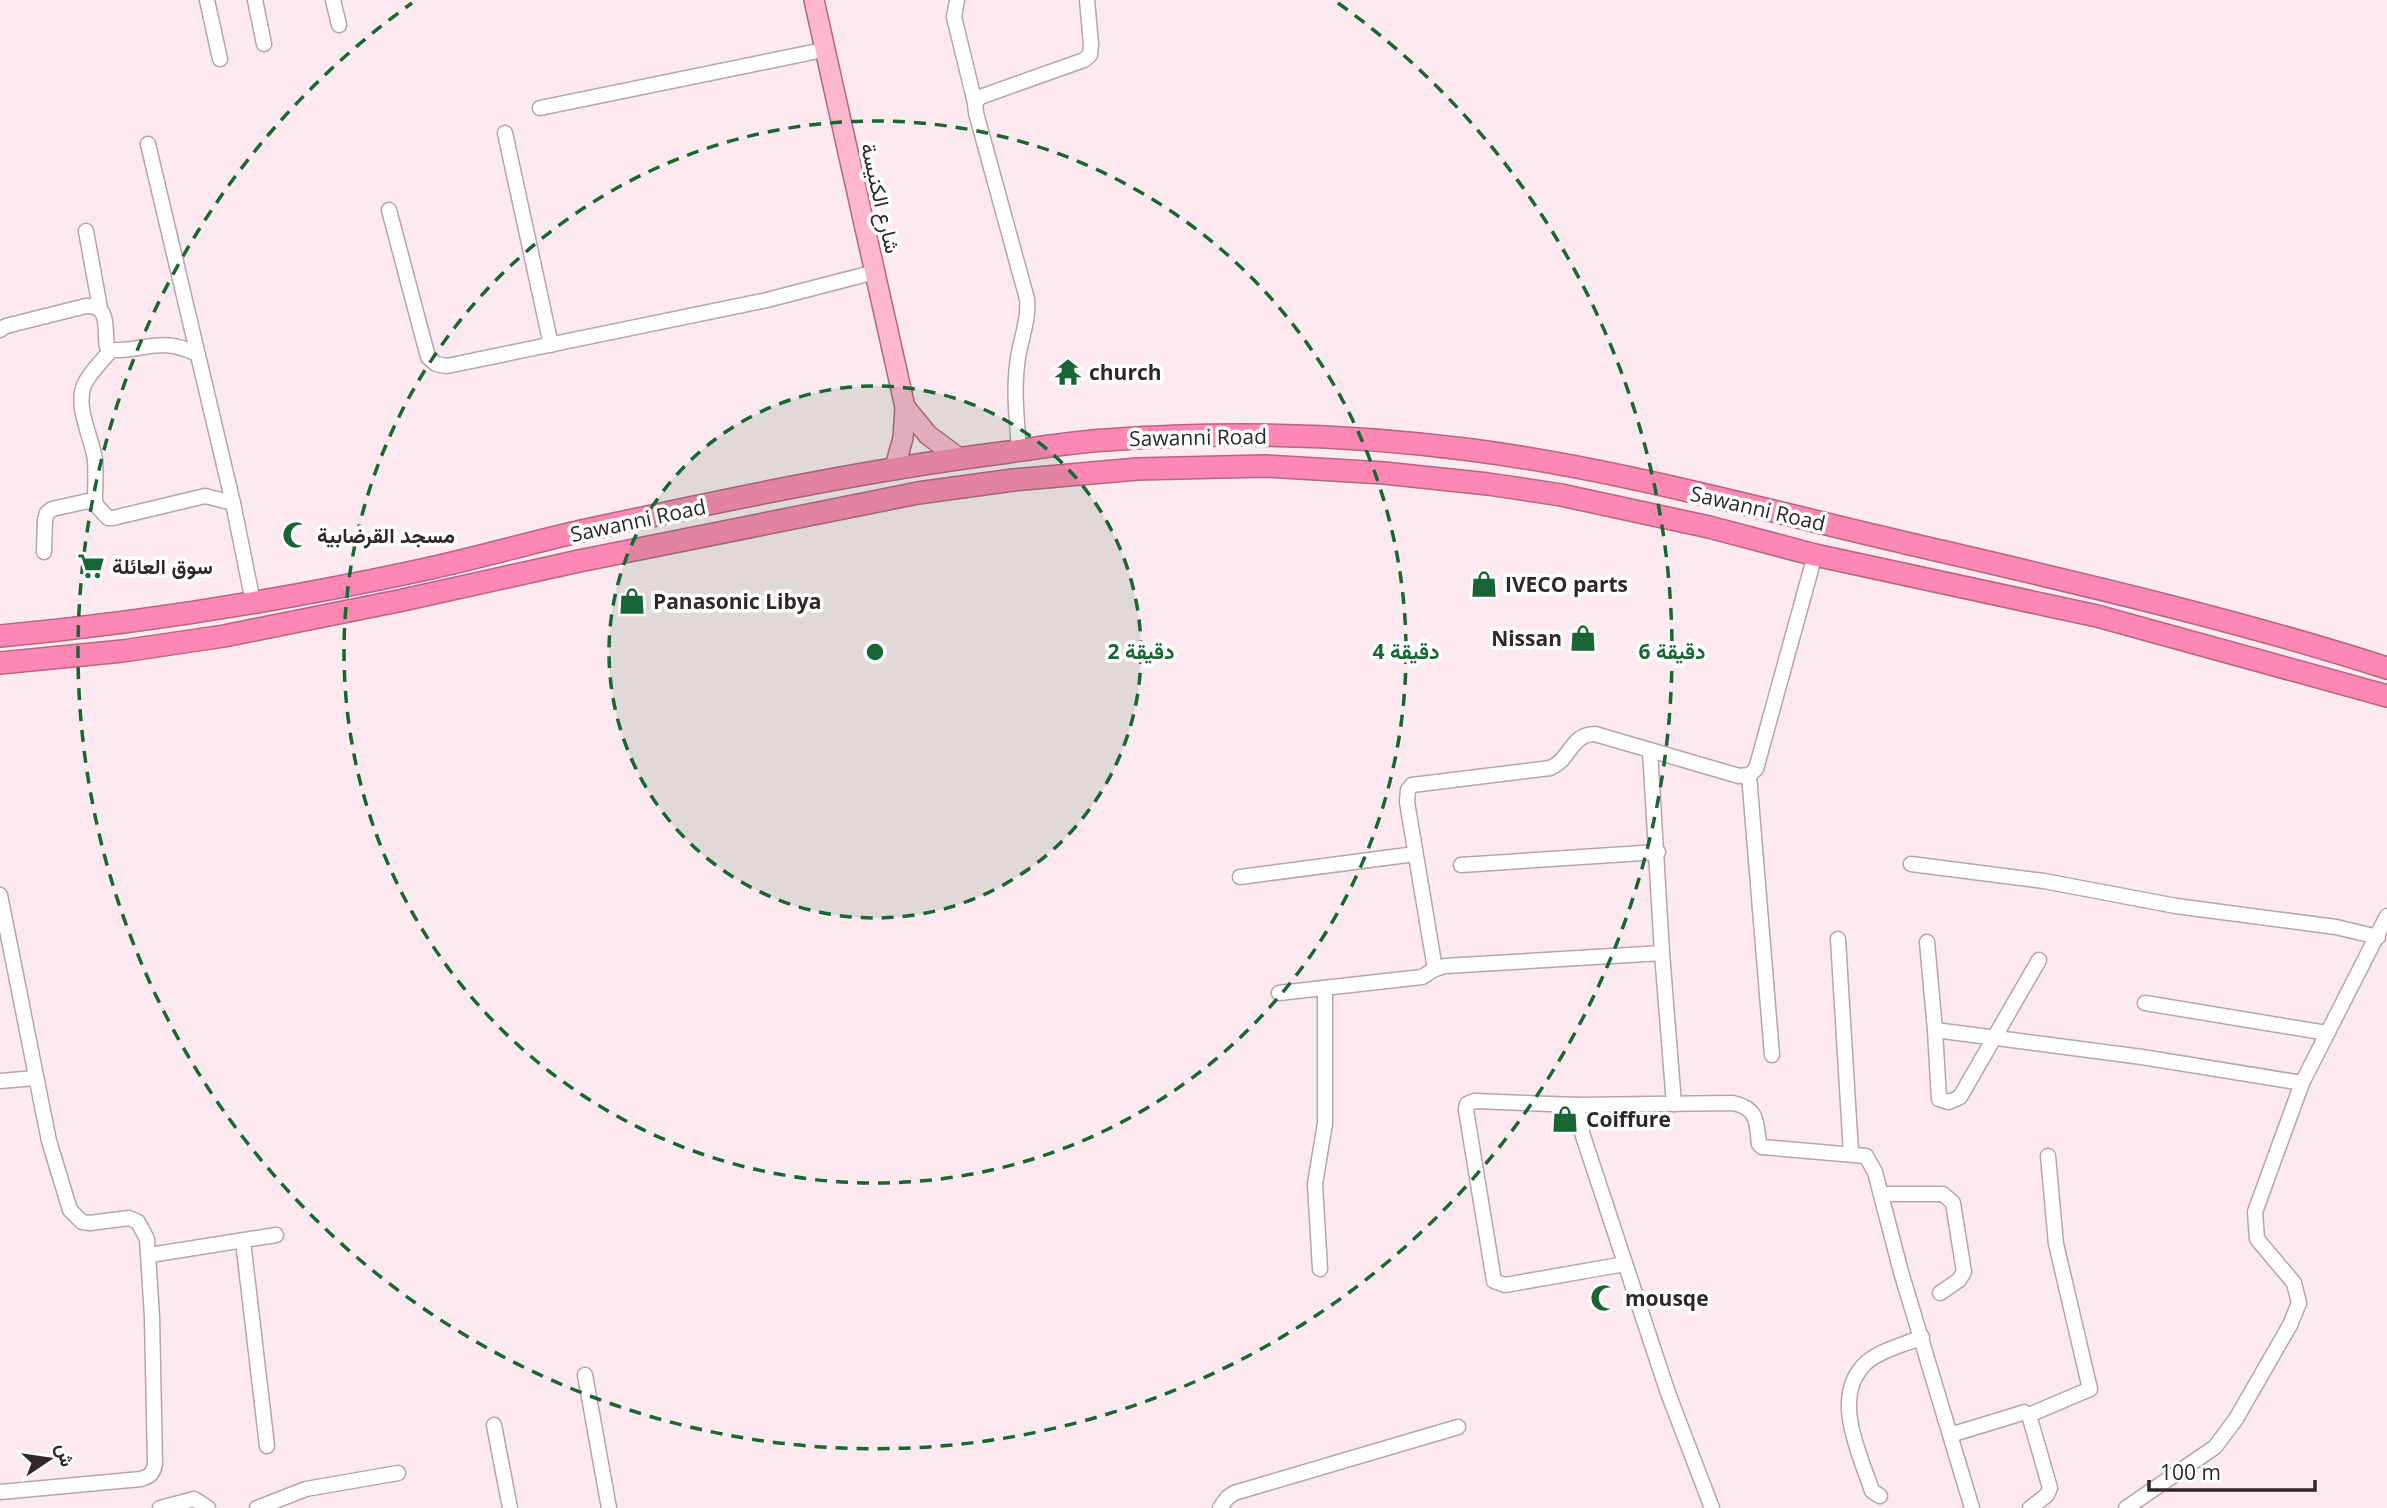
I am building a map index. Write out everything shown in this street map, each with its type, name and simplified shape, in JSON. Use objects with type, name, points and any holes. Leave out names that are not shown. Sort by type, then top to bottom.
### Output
[{"type":"highway","name":"Sawanni Road","points":[[0,636],[125,623],[416,572],[572,533],[895,467],[1100,440],[1163,436],[1276,436],[1387,440],[1526,458],[1703,495],[2104,590],[2387,668]]},
{"type":"highway","name":"Sawanni Road","points":[[0,663],[224,636],[918,493],[1013,480],[1137,470],[1265,466],[1384,473],[1561,495],[1709,527],[1815,555],[2097,616],[2387,696]]},
{"type":"main road","name":"شارع الكنيسة","points":[[814,0],[823,50],[905,407],[903,438],[895,467]]},
{"type":"main road","name":"شارع الكنيسة","points":[[905,407],[928,435],[959,458]]},
{"type":"street","points":[[207,0],[220,59]]},
{"type":"street","points":[[256,0],[264,44]]},
{"type":"street","points":[[333,0],[340,25]]},
{"type":"street","points":[[957,0],[954,17],[976,113],[1027,299],[1028,314],[1018,359],[1015,391],[1019,450]]},
{"type":"street","points":[[975,103],[980,97],[1084,60],[1090,55],[1087,0]]},
{"type":"street","points":[[540,108],[823,50]]},
{"type":"street","points":[[505,133],[551,345]]},
{"type":"street","points":[[148,145],[233,503],[253,602]]},
{"type":"street","points":[[389,210],[428,357],[436,364],[447,366],[767,300],[875,272]]},
{"type":"street","points":[[86,231],[103,313],[107,347],[111,351]]},
{"type":"street","points":[[0,330],[6,326],[86,306],[100,308]]},
{"type":"street","points":[[95,504],[94,457],[82,406],[84,386],[91,373],[111,351],[164,344],[181,346],[197,354]]},
{"type":"street","points":[[44,552],[47,513],[52,509],[88,501],[95,504],[105,516],[113,518],[205,496],[233,503]]},
{"type":"street","points":[[1435,969],[1407,795],[1412,785],[1550,768],[1563,761],[1577,739],[1589,734],[1739,776],[1749,775],[1756,769],[1815,555]]},
{"type":"street","points":[[1650,750],[1674,1104]]},
{"type":"street","points":[[1749,775],[1772,1055]]},
{"type":"street","points":[[1461,865],[1658,852]]},
{"type":"street","points":[[1240,877],[1415,854]]},
{"type":"street","points":[[1911,864],[2044,881],[2176,906],[2336,927],[2378,937]]},
{"type":"street","points":[[0,895],[19,981],[48,1141],[70,1210],[82,1222],[121,1217],[138,1222],[147,1239],[150,1255],[154,1472],[141,1479],[0,1492]]},
{"type":"street","points":[[2126,1508],[2215,1447],[2236,1419],[2290,1325],[2299,1303],[2294,1283],[2257,1239],[2255,1212],[2302,1083],[2387,916]]},
{"type":"street","points":[[1838,939],[1851,1153]]},
{"type":"street","points":[[1927,942],[1939,1099],[1949,1102],[1960,1097],[1975,1074],[2039,960]]},
{"type":"street","points":[[1279,993],[1422,977],[1445,966],[1662,953]]},
{"type":"street","points":[[1321,1269],[1315,1184],[1325,1123],[1325,988]]},
{"type":"street","points":[[2145,1003],[2327,1033]]},
{"type":"street","points":[[1935,1030],[2302,1083]]},
{"type":"street","points":[[0,1081],[35,1079]]},
{"type":"street","points":[[1625,1264],[1505,1285],[1494,1280],[1467,1104],[1474,1101],[1576,1105],[1733,1103],[1750,1109],[1754,1115],[1759,1144],[1766,1148],[1866,1156],[1871,1161],[1881,1194],[1901,1272],[1972,1508]]},
{"type":"street","points":[[1576,1105],[1583,1136],[1707,1506]]},
{"type":"street","points":[[2028,1415],[2090,1389],[2056,1244],[2049,1156]]},
{"type":"street","points":[[1881,1194],[1943,1194],[1953,1203],[1964,1272],[1959,1280],[1940,1293]]},
{"type":"street","points":[[150,1255],[276,1235]]},
{"type":"street","points":[[243,1241],[267,1446]]},
{"type":"street","points":[[1880,1496],[1872,1491],[1851,1427],[1850,1392],[1864,1364],[1922,1337]]},
{"type":"street","points":[[584,1375],[609,1508]]},
{"type":"street","points":[[1951,1435],[2024,1412],[2028,1415],[2050,1488],[2047,1495],[2030,1508]]},
{"type":"street","points":[[494,1425],[510,1508]]},
{"type":"street","points":[[1220,1508],[1234,1493],[1458,1427]]},
{"type":"street","points":[[257,1508],[306,1489],[398,1473]]},
{"type":"street","points":[[160,1508],[194,1499],[208,1508]]},
{"type":"place","name":"church","points":[[1068,372]]},
{"type":"place","name":"مسجد القرضابية","points":[[296,535]]},
{"type":"place","name":"سوق العائلة","points":[[91,566]]},
{"type":"place","name":"IVECO parts","points":[[1484,584]]},
{"type":"place","name":"Panasonic Libya","points":[[632,601]]},
{"type":"place","name":"Nissan","points":[[1583,638]]},
{"type":"place","name":"Coiffure","points":[[1565,1119]]},
{"type":"place","name":"mousqe","points":[[1604,1298]]}]
